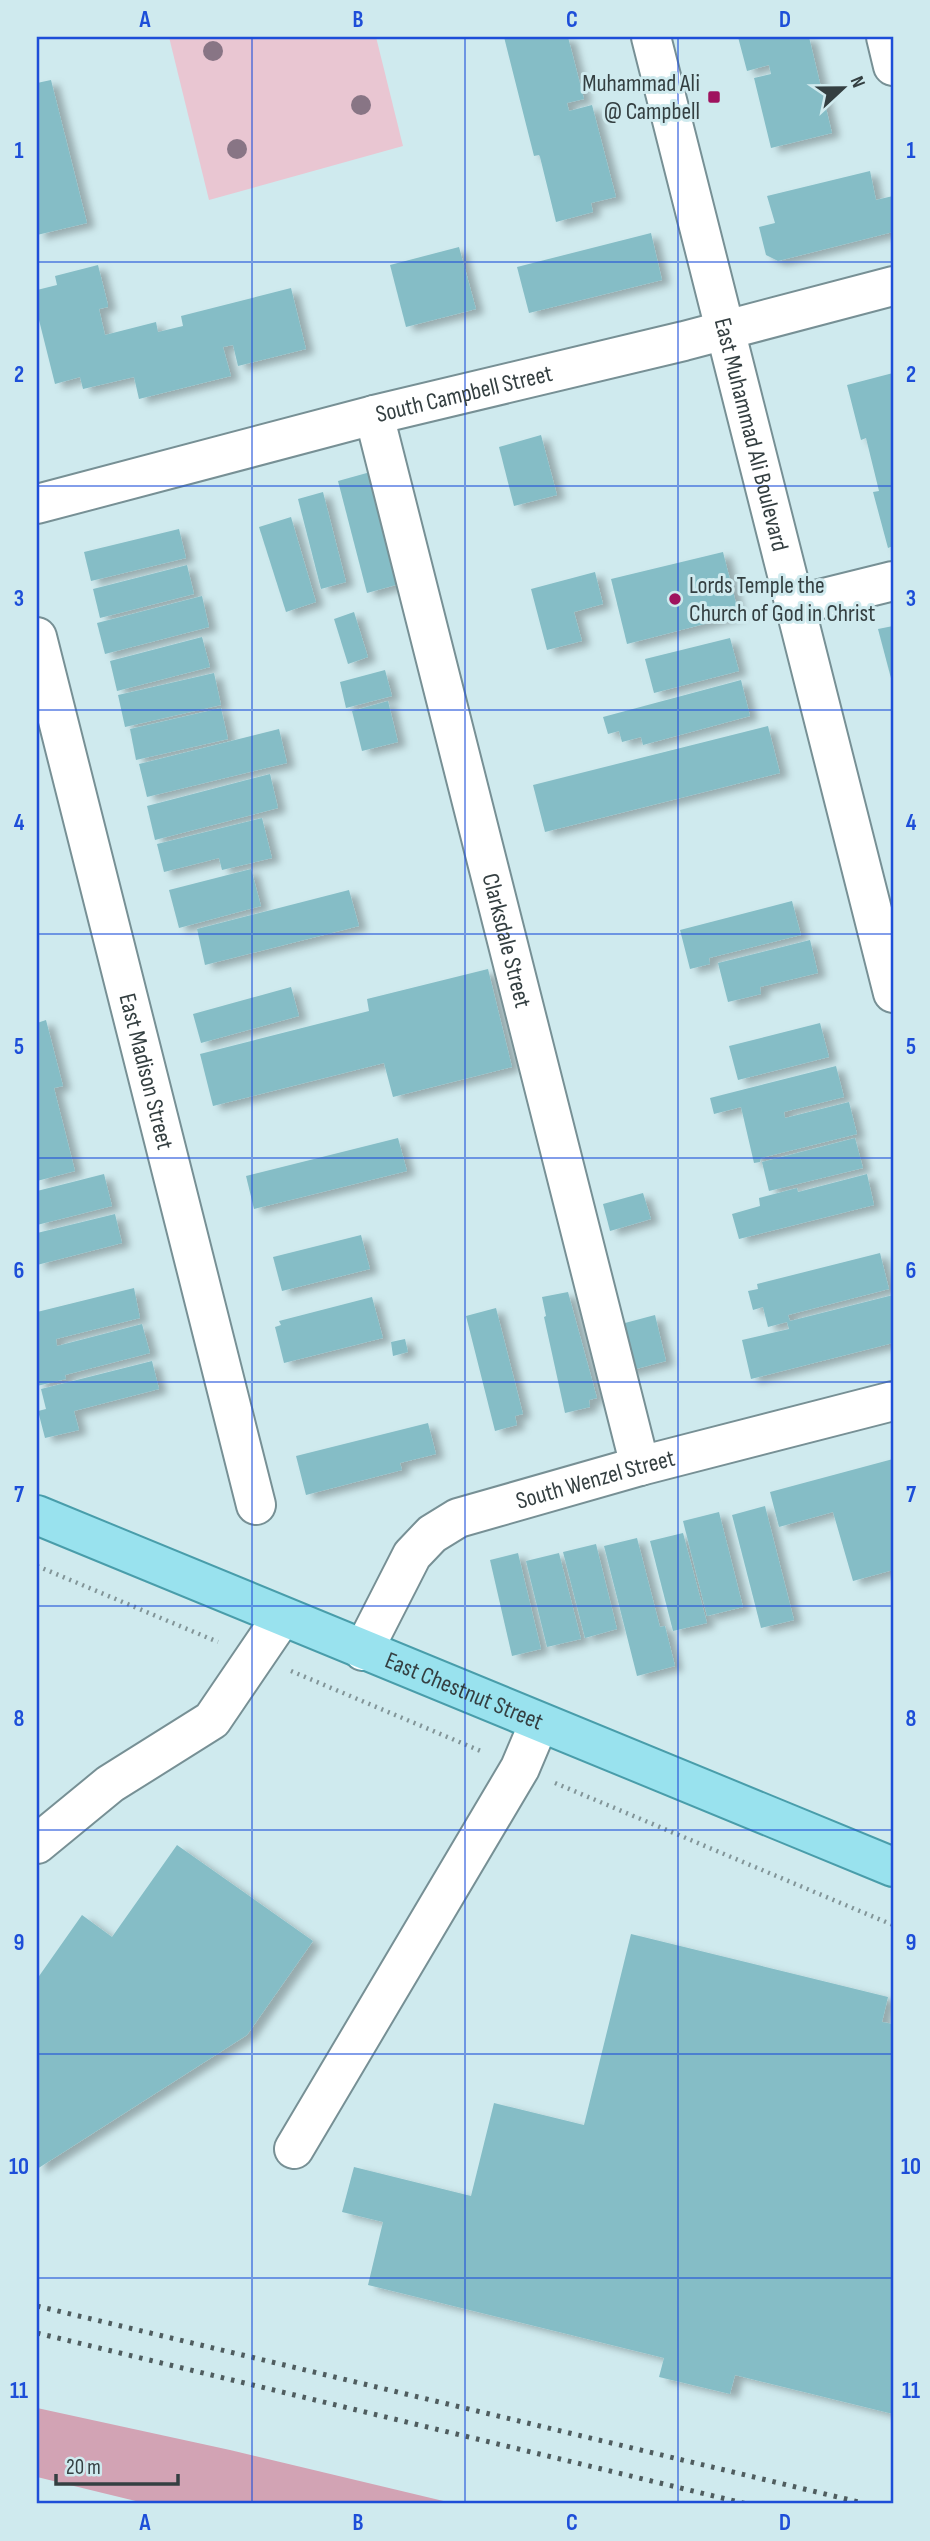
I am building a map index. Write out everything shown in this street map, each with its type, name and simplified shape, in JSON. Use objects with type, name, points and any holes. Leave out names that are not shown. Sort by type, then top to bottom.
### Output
[{"type":"main road","name":"East Chestnut Street","points":[[37,1515],[893,1867]]},
{"type":"street","name":"East Muhammad Ali Boulevard","points":[[652,37],[893,993]]},
{"type":"street","points":[[886,37],[893,66]]},
{"type":"street","name":"South Campbell Street","points":[[37,504],[374,415],[725,330],[893,286]]},
{"type":"street","name":"Clarksdale Street","points":[[374,415],[639,1466]]},
{"type":"street","points":[[796,605],[893,581]]},
{"type":"street","name":"East Madison Street","points":[[37,637],[47,718],[256,1505]]},
{"type":"street","name":"South Wenzel Street","points":[[363,1651],[412,1555],[432,1534],[458,1518],[639,1466],[893,1401]]},
{"type":"street","points":[[37,1844],[110,1784],[212,1720],[282,1617]]},
{"type":"street","points":[[294,2149],[520,1768],[539,1723]]},
{"type":"path","points":[[37,1566],[893,1924]]},
{"type":"shaded area","points":[[169,37],[376,37],[403,146],[209,200]]},
{"type":"shaded area","points":[[37,2408],[230,2450],[456,2504],[148,2504],[37,2477]]},
{"type":"building","points":[[504,37],[568,37],[584,99],[567,103],[569,111],[592,105],[616,197],[591,203],[593,212],[556,222],[540,157],[534,156]]},
{"type":"building","points":[[738,37],[809,37],[832,133],[771,148],[754,78],[771,74],[769,65],[747,71]]},
{"type":"building","points":[[51,80],[87,223],[37,235],[37,83]]},
{"type":"building","points":[[870,171],[876,200],[893,196],[893,232],[778,261],[766,255],[759,227],[775,223],[767,196]]},
{"type":"building","points":[[651,233],[662,280],[529,313],[517,267]]},
{"type":"building","points":[[459,247],[476,309],[406,327],[390,265]]},
{"type":"building","points":[[98,265],[108,305],[99,309],[105,335],[156,322],[158,332],[183,326],[181,316],[291,288],[306,349],[238,366],[233,345],[223,347],[231,376],[139,399],[134,377],[83,389],[80,377],[55,384],[37,312],[37,290],[57,285],[55,276]]},
{"type":"building","points":[[893,373],[893,546],[888,548],[873,492],[879,491],[866,438],[861,440],[847,385]]},
{"type":"building","points":[[541,435],[557,495],[514,506],[499,447]]},
{"type":"building","points":[[374,471],[403,583],[367,593],[338,481]]},
{"type":"building","points":[[323,492],[346,582],[321,589],[298,499]]},
{"type":"building","points":[[291,517],[316,602],[286,612],[259,527]]},
{"type":"building","points":[[179,529],[186,558],[91,581],[84,552]]},
{"type":"building","name":"Lords Temple the Church of God in Christ","points":[[723,552],[739,615],[627,644],[611,579]]},
{"type":"building","points":[[187,565],[194,594],[100,618],[93,589]]},
{"type":"building","points":[[595,572],[603,604],[574,612],[582,641],[547,650],[531,589]]},
{"type":"building","points":[[202,596],[209,627],[105,654],[97,623]]},
{"type":"building","points":[[354,612],[368,657],[348,664],[334,619]]},
{"type":"building","points":[[893,626],[893,682],[892,682],[878,629]]},
{"type":"building","points":[[202,637],[210,667],[117,691],[110,661]]},
{"type":"building","points":[[730,638],[739,671],[654,693],[645,659]]},
{"type":"building","points":[[385,670],[392,696],[346,708],[340,682]]},
{"type":"building","points":[[214,673],[221,705],[125,727],[118,695]]},
{"type":"building","points":[[741,680],[750,716],[643,745],[641,737],[622,742],[619,731],[608,734],[603,717]]},
{"type":"building","points":[[388,701],[398,742],[362,751],[352,711]]},
{"type":"building","points":[[221,708],[228,739],[136,760],[130,729]]},
{"type":"building","points":[[768,726],[780,773],[545,832],[533,785]]},
{"type":"building","points":[[279,729],[287,763],[147,797],[139,764]]},
{"type":"building","points":[[270,774],[278,808],[155,840],[147,806]]},
{"type":"building","points":[[262,818],[272,858],[222,870],[219,858],[164,872],[157,844]]},
{"type":"building","points":[[251,869],[261,906],[179,928],[169,890]]},
{"type":"building","points":[[349,890],[359,926],[205,965],[197,929]]},
{"type":"building","points":[[792,901],[801,935],[709,958],[710,964],[690,969],[680,930]]},
{"type":"building","points":[[810,940],[818,973],[760,987],[761,994],[728,1002],[718,963]]},
{"type":"building","points":[[488,969],[512,1067],[393,1097],[384,1063],[213,1106],[200,1054],[369,1011],[367,999]]},
{"type":"building","points":[[291,987],[299,1016],[201,1043],[193,1014]]},
{"type":"building","points":[[46,1020],[63,1086],[54,1088],[75,1171],[37,1181],[37,1023]]},
{"type":"building","points":[[820,1023],[829,1057],[738,1080],[729,1046]]},
{"type":"building","points":[[836,1066],[844,1097],[784,1112],[785,1118],[849,1102],[857,1134],[761,1158],[760,1162],[754,1163],[741,1107],[714,1114],[710,1098]]},
{"type":"building","points":[[398,1138],[407,1171],[254,1209],[246,1176]]},
{"type":"building","points":[[855,1138],[863,1168],[769,1191],[762,1162]]},
{"type":"building","points":[[104,1174],[112,1206],[37,1225],[37,1191]]},
{"type":"building","points":[[867,1174],[874,1205],[739,1239],[732,1214],[760,1206],[759,1198],[797,1188],[798,1192]]},
{"type":"building","points":[[643,1193],[651,1219],[610,1231],[603,1204]]},
{"type":"building","points":[[115,1214],[122,1243],[37,1265],[37,1233]]},
{"type":"building","points":[[361,1235],[370,1269],[282,1291],[273,1257]]},
{"type":"building","points":[[880,1253],[889,1289],[788,1315],[790,1321],[893,1295],[893,1343],[751,1379],[742,1340],[789,1329],[787,1322],[768,1327],[763,1307],[753,1310],[748,1291],[758,1289],[757,1284]]},
{"type":"building","points":[[134,1288],[140,1318],[56,1339],[57,1346],[142,1324],[150,1353],[65,1375],[66,1379],[37,1386],[37,1312]]},
{"type":"building","points":[[568,1292],[597,1398],[589,1400],[590,1407],[565,1413],[542,1297]]},
{"type":"building","points":[[372,1297],[383,1338],[284,1363],[275,1327],[281,1325],[279,1321]]},
{"type":"building","points":[[496,1308],[523,1414],[515,1416],[517,1425],[495,1431],[466,1316]]},
{"type":"building","points":[[655,1315],[666,1361],[621,1373],[610,1327]]},
{"type":"building","points":[[405,1339],[408,1352],[393,1356],[391,1342]]},
{"type":"building","points":[[152,1361],[159,1389],[74,1411],[79,1430],[45,1438],[38,1411],[46,1409],[41,1389]]},
{"type":"building","points":[[428,1423],[436,1454],[400,1463],[402,1470],[306,1495],[296,1456]]},
{"type":"building","points":[[893,1459],[893,1570],[853,1581],[833,1512],[779,1527],[770,1492]]},
{"type":"building","points":[[765,1506],[794,1620],[761,1628],[732,1515]]},
{"type":"building","points":[[719,1512],[743,1607],[707,1616],[683,1521]]},
{"type":"building","points":[[683,1533],[707,1623],[673,1631],[650,1541]]},
{"type":"building","points":[[637,1538],[660,1627],[665,1626],[675,1666],[637,1676],[604,1546]]},
{"type":"building","points":[[596,1544],[617,1629],[585,1638],[563,1552]]},
{"type":"building","points":[[518,1553],[541,1649],[512,1656],[490,1560]]},
{"type":"building","points":[[559,1553],[581,1639],[547,1647],[526,1561]]},
{"type":"building","points":[[177,1845],[313,1941],[247,2035],[37,2169],[37,1979],[82,1915],[112,1937]]},
{"type":"building","points":[[631,1934],[888,1997],[882,2022],[893,2024],[893,2414],[735,2375],[730,2394],[659,2377],[664,2358],[368,2285],[383,2222],[342,2212],[354,2167],[471,2196],[494,2103],[584,2125]]},
{"type":"railway","points":[[37,2306],[867,2504]]},
{"type":"railway","points":[[37,2333],[747,2504]]},
{"type":"place","name":"Muhammad Ali @ Campbell","points":[[714,97]]},
{"type":"place","name":"Lords Temple the Church of God in Christ","points":[[675,599]]}]
